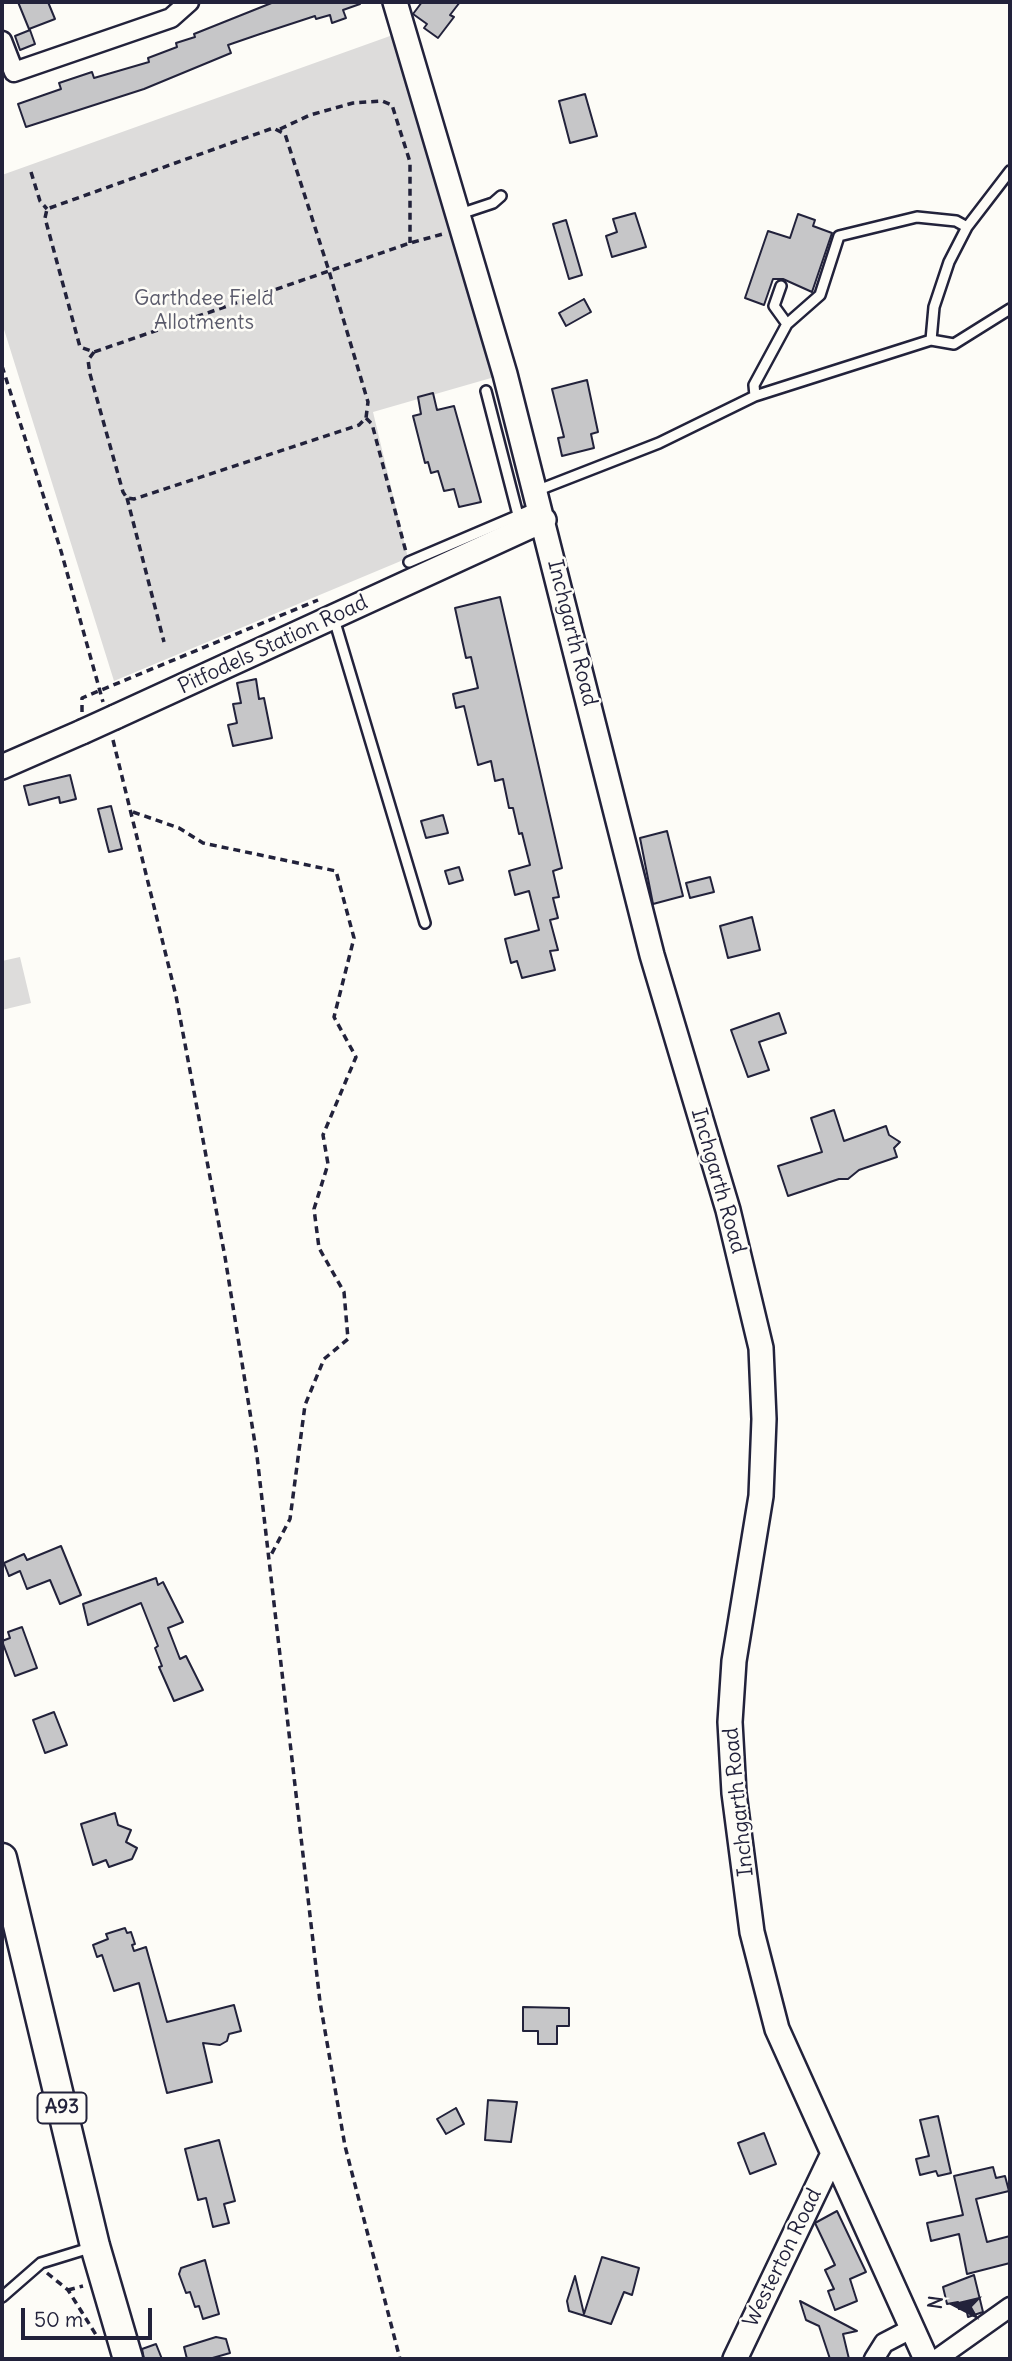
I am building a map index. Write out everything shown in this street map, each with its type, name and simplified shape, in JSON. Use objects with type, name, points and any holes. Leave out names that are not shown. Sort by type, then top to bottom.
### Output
[{"type":"main road","name":"A93","points":[[2,1858],[95,2246],[128,2359]]},
{"type":"street","points":[[2,41],[14,72],[190,2]]},
{"type":"street","name":"Inchgarth Road","points":[[395,2],[462,221],[540,506],[652,955],[728,1210],[761,1348],[764,1419],[761,1496],[734,1661],[730,1722],[734,1793],[752,1932],[776,2029],[926,2359]]},
{"type":"street","name":"Pitfodels Station Road","points":[[2,767],[82,732],[326,608],[540,506]]},
{"type":"street","name":"Westerton Road","points":[[735,2359],[832,2156]]},
{"type":"street","points":[[937,2359],[1010,2307]]},
{"type":"street","points":[[874,2359],[884,2343],[911,2329]]},
{"type":"lane","points":[[931,340],[934,307],[949,262],[967,227],[1010,172]]},
{"type":"lane","points":[[462,221],[501,196]]},
{"type":"lane","points":[[755,396],[754,385],[787,324],[820,295],[839,236],[917,217],[956,221],[967,227]]},
{"type":"lane","points":[[781,286],[774,306],[787,324]]},
{"type":"lane","points":[[409,562],[540,506],[755,396],[931,340],[954,344],[1010,309]]},
{"type":"lane","points":[[486,391],[518,515]]},
{"type":"lane","points":[[326,608],[425,923]]},
{"type":"lane","points":[[2,2297],[37,2266],[61,2255],[95,2246]]},
{"type":"path","points":[[94,352],[80,347],[46,218],[47,209],[54,203],[260,133],[280,129],[310,116],[353,103],[382,101],[392,105],[410,162],[410,243]]},
{"type":"path","points":[[128,498],[134,499],[359,425],[366,418],[368,402],[330,271],[285,134],[280,129]]},
{"type":"path","points":[[32,172],[40,201],[47,209]]},
{"type":"path","points":[[164,642],[128,498],[123,492],[88,360],[94,352],[410,243],[462,221]]},
{"type":"path","points":[[2,366],[110,717],[176,996],[202,1129],[257,1456],[320,2002],[345,2146],[400,2359]]},
{"type":"path","points":[[366,418],[372,424],[409,562]]},
{"type":"path","points":[[100,690],[326,608]]},
{"type":"path","points":[[132,812],[179,828],[202,843],[336,871],[354,938],[334,1017],[356,1057],[323,1135],[328,1164],[314,1209],[319,1248],[344,1292],[348,1339],[324,1359],[305,1405],[290,1519],[270,1557]]},
{"type":"path","points":[[37,2266],[68,2290],[102,2344]]},
{"type":"green space","name":"Garthdee Field Allotments","points":[[404,31],[505,374],[373,412],[408,558],[114,681],[2,323],[2,175]]},
{"type":"green space","points":[[20,957],[31,1003],[2,1010],[2,961]]},
{"type":"building","points":[[18,2],[48,2],[55,19],[29,29]]},
{"type":"building","points":[[274,2],[360,4],[343,10],[346,18],[332,23],[330,15],[316,19],[315,16],[260,34],[228,45],[231,53],[144,89],[26,127],[18,104],[61,89],[59,83],[92,72],[94,78],[149,62],[148,58],[177,47],[176,43],[195,37],[194,34]]},
{"type":"building","points":[[422,2],[460,2],[450,15],[454,17],[438,38],[424,28],[427,24],[413,14]]},
{"type":"building","points":[[30,30],[35,44],[20,50],[15,36]]},
{"type":"building","points":[[585,94],[597,136],[570,143],[559,101]]},
{"type":"building","points":[[635,213],[646,247],[612,257],[606,236],[617,232],[613,219]]},
{"type":"building","points":[[798,214],[815,220],[813,226],[832,233],[812,292],[783,279],[773,279],[764,305],[745,298],[768,231],[790,238]]},
{"type":"building","points":[[566,220],[582,275],[569,279],[553,224]]},
{"type":"building","points":[[584,299],[591,312],[566,326],[559,313]]},
{"type":"building","points":[[587,380],[598,432],[591,434],[594,448],[562,456],[558,438],[564,437],[552,389]]},
{"type":"building","points":[[433,393],[437,410],[454,406],[481,502],[459,507],[454,489],[444,491],[438,471],[431,473],[428,462],[425,463],[413,416],[421,414],[418,397]]},
{"type":"building","points":[[500,597],[562,868],[553,871],[559,897],[553,898],[558,918],[550,920],[558,950],[550,951],[555,970],[522,978],[517,961],[511,963],[505,939],[539,930],[529,891],[515,895],[509,871],[530,865],[513,808],[509,808],[503,779],[495,781],[491,761],[478,765],[464,706],[456,708],[453,694],[478,688],[471,657],[466,658],[455,608]]},
{"type":"building","points":[[256,679],[259,699],[264,698],[272,738],[233,746],[228,725],[237,723],[233,704],[241,703],[237,683]]},
{"type":"building","points":[[70,775],[76,799],[60,803],[59,797],[29,805],[24,786]]},
{"type":"building","points":[[111,806],[122,849],[109,852],[98,809]]},
{"type":"building","points":[[443,815],[448,833],[426,838],[421,821]]},
{"type":"building","points":[[667,831],[683,896],[653,904],[640,838]]},
{"type":"building","points":[[459,867],[463,880],[449,884],[445,871]]},
{"type":"building","points":[[710,877],[714,892],[690,898],[686,883]]},
{"type":"building","points":[[752,917],[760,950],[728,958],[720,926]]},
{"type":"building","points":[[779,1013],[786,1033],[759,1042],[769,1070],[748,1077],[731,1030]]},
{"type":"building","points":[[834,1110],[844,1141],[886,1126],[889,1135],[900,1142],[894,1148],[897,1157],[859,1170],[848,1179],[839,1179],[788,1196],[778,1166],[822,1152],[811,1118]]},
{"type":"building","points":[[61,1546],[81,1595],[60,1604],[50,1580],[27,1589],[20,1571],[9,1576],[4,1563],[24,1554],[27,1560]]},
{"type":"building","points":[[156,1578],[158,1585],[163,1582],[183,1622],[168,1628],[180,1659],[186,1656],[203,1690],[174,1701],[159,1667],[162,1666],[155,1648],[158,1646],[141,1603],[88,1625],[83,1604]]},
{"type":"building","points":[[22,1627],[37,1668],[15,1676],[2,1641],[10,1638],[8,1632]]},
{"type":"building","points":[[54,1712],[67,1745],[45,1753],[33,1720]]},
{"type":"building","points":[[115,1813],[118,1825],[131,1830],[126,1842],[137,1848],[132,1859],[109,1867],[106,1860],[93,1865],[81,1824]]},
{"type":"building","points":[[125,1928],[127,1933],[131,1932],[134,1951],[146,1947],[167,2022],[234,2005],[241,2031],[229,2034],[227,2041],[220,2045],[203,2043],[212,2082],[167,2093],[139,1983],[114,1991],[102,1955],[97,1957],[93,1945],[108,1939],[106,1934]]},
{"type":"building","points":[[523,2007],[569,2008],[569,2026],[557,2026],[557,2044],[538,2044],[538,2031],[523,2031]]},
{"type":"building","points":[[488,2100],[517,2102],[511,2142],[485,2140]]},
{"type":"building","points":[[456,2108],[464,2124],[446,2134],[437,2119]]},
{"type":"building","points":[[938,2116],[951,2173],[938,2176],[936,2171],[920,2175],[916,2159],[929,2156],[920,2120]]},
{"type":"building","points":[[764,2133],[776,2164],[750,2174],[738,2143]]},
{"type":"building","points":[[219,2140],[235,2201],[224,2204],[229,2223],[213,2227],[206,2198],[198,2200],[185,2149]]},
{"type":"building","points":[[993,2167],[996,2178],[1005,2176],[1009,2191],[976,2199],[987,2242],[1010,2236],[1010,2263],[967,2274],[959,2234],[931,2241],[927,2223],[963,2215],[954,2176]]},
{"type":"building","points":[[837,2211],[866,2272],[850,2279],[857,2301],[835,2310],[828,2291],[834,2289],[825,2270],[835,2265],[815,2223]]},
{"type":"building","points":[[602,2257],[639,2268],[632,2295],[624,2292],[611,2324],[569,2311],[567,2301],[575,2276],[584,2314]]},
{"type":"building","points":[[205,2260],[219,2314],[203,2319],[190,2292],[186,2293],[179,2274],[181,2268]]},
{"type":"building","points":[[974,2275],[983,2312],[968,2317],[966,2308],[959,2309],[958,2302],[947,2304],[943,2287]]},
{"type":"building","points":[[800,2301],[857,2331],[843,2334],[849,2359],[830,2359],[819,2326],[806,2320]]},
{"type":"building","points":[[216,2337],[226,2339],[230,2353],[209,2359],[187,2359],[184,2347]]},
{"type":"building","points":[[156,2344],[162,2359],[144,2359],[142,2349]]}]
